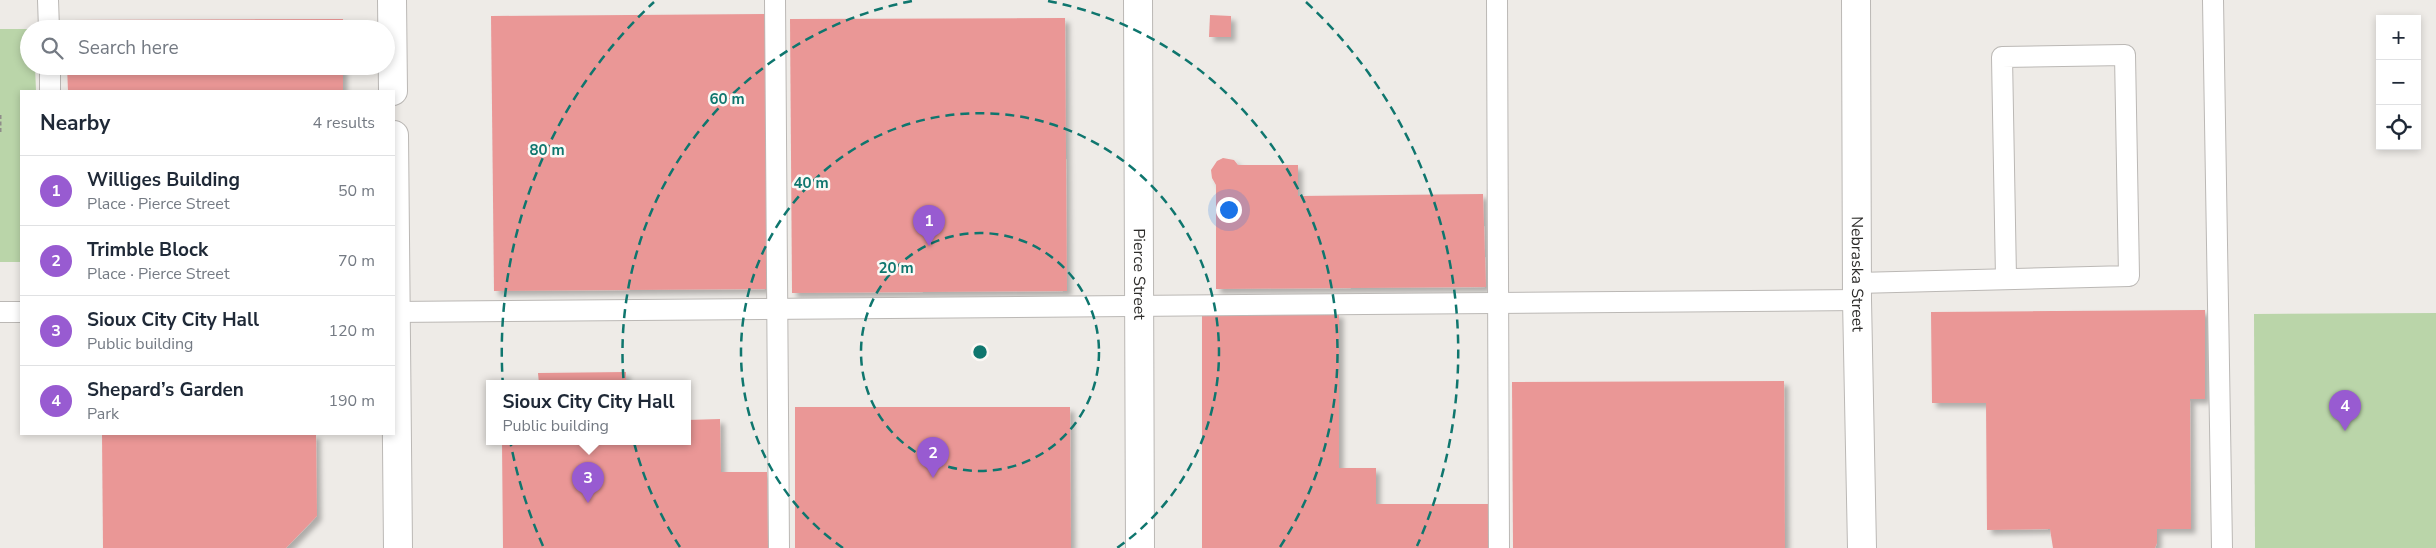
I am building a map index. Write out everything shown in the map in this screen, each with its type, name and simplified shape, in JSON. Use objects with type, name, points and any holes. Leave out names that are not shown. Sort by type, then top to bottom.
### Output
[{"type":"main road","points":[[392,0],[392,20]]},
{"type":"main road","name":"Pierce Street","points":[[1138,0],[1140,548]]},
{"type":"main road","name":"Nebraska Street","points":[[1856,0],[1857,291],[1862,548]]},
{"type":"main road","points":[[393,75],[393,90]]},
{"type":"main road","points":[[395,312],[398,548]]},
{"type":"lane","points":[[48,0],[49,20]]},
{"type":"lane","points":[[775,0],[779,548]]},
{"type":"lane","points":[[1497,0],[1499,548]]},
{"type":"lane","points":[[2213,0],[2222,548]]},
{"type":"lane","points":[[395,312],[778,307],[1499,303],[1857,291],[2006,278],[2129,276],[2125,55],[2002,57],[2006,278]]},
{"type":"lane","points":[[50,75],[50,90]]},
{"type":"lane","points":[[0,312],[20,312]]},
{"type":"path","points":[[0,115],[0,132]]},
{"type":"green space","points":[[0,29],[20,29],[20,75],[35,75],[36,90],[20,90],[20,262],[0,262]]},
{"type":"green space","points":[[2436,313],[2436,548],[2255,548],[2254,314]]},
{"type":"building","points":[[765,14],[767,289],[494,291],[491,16]]},
{"type":"building","points":[[1210,15],[1231,16],[1231,37],[1209,37]]},
{"type":"building","points":[[1065,18],[1067,291],[792,293],[790,19]]},
{"type":"building","points":[[343,19],[343,20],[67,20]]},
{"type":"building","points":[[67,75],[343,75],[343,90],[68,90]]},
{"type":"building","points":[[1223,158],[1234,160],[1238,165],[1298,165],[1298,196],[1483,194],[1486,287],[1216,289],[1216,185],[1212,178],[1211,170],[1217,161]]},
{"type":"building","points":[[2205,310],[2205,399],[2190,399],[2191,529],[2157,529],[2155,548],[2053,548],[2050,529],[1987,530],[1986,403],[1932,403],[1931,312]]},
{"type":"building","points":[[1202,313],[1339,313],[1339,468],[1376,468],[1376,504],[1493,504],[1493,548],[1202,548]]},
{"type":"building","points":[[626,372],[626,380],[539,380],[538,373]]},
{"type":"building","points":[[1784,381],[1785,548],[1513,548],[1512,382]]},
{"type":"building","points":[[795,407],[1070,407],[1071,548],[795,548]]},
{"type":"building","points":[[720,419],[721,472],[767,472],[768,548],[503,548],[502,445],[691,445],[691,420]]},
{"type":"building","points":[[102,435],[316,435],[317,516],[286,548],[103,548]]},
{"type":"place","name":"Williges Building","points":[[929,246]]},
{"type":"place","name":"Shepard’s Garden","points":[[2345,431]]},
{"type":"place","name":"Trimble Block","points":[[933,478]]},
{"type":"place","name":"Sioux City City Hall","points":[[588,503]]}]
